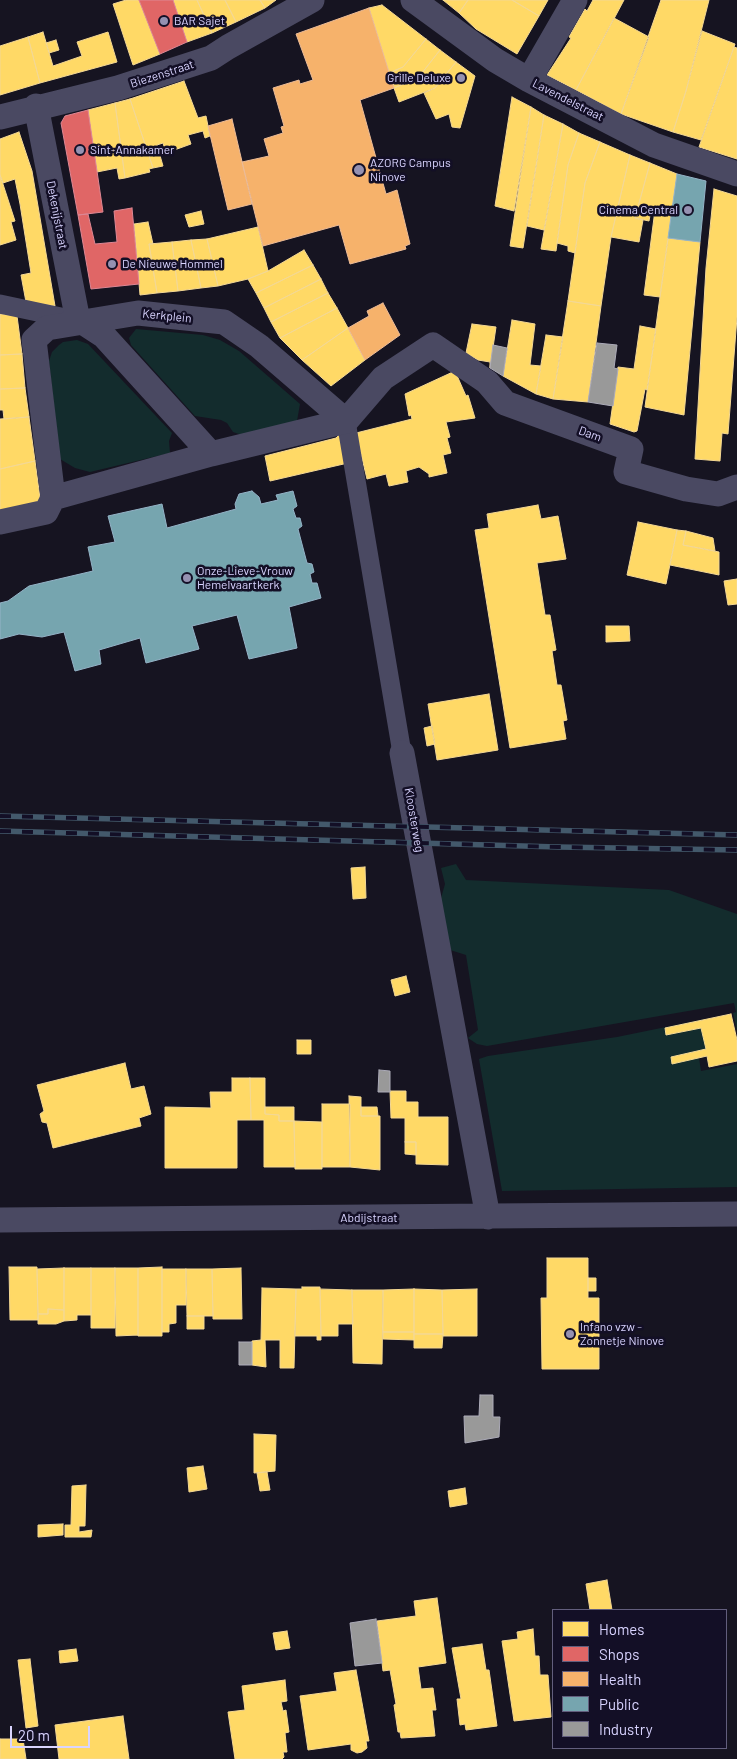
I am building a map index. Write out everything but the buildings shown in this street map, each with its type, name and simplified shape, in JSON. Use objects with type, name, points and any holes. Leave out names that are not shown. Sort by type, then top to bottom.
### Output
[{"type":"street","name":"Biezenstraat","points":[[0,117],[36,106],[118,88],[211,58],[312,0]]},
{"type":"street","name":"Lavendelstraat","points":[[413,0],[495,60],[528,80],[654,145],[737,174]]},
{"type":"street","points":[[528,80],[575,0]]},
{"type":"street","name":"Dekenijstraat","points":[[36,106],[79,321]]},
{"type":"street","points":[[0,304],[79,321],[104,336],[211,454]]},
{"type":"street","name":"Kerkplein","points":[[53,498],[34,340],[46,328],[138,312],[224,322],[259,346],[346,421]]},
{"type":"street","name":"Dam","points":[[346,421],[383,378],[433,345],[487,382],[505,403],[631,449],[626,472],[686,489],[718,494],[737,487]]},
{"type":"street","points":[[0,522],[46,512],[53,498],[211,454],[346,421]]},
{"type":"street","name":"Kloosterweg","points":[[346,421],[402,752],[488,1217]]},
{"type":"street","name":"Abdijstraat","points":[[0,1220],[737,1214]]},
{"type":"green space","points":[[136,329],[203,335],[220,340],[239,351],[300,404],[297,421],[242,435],[233,432],[227,423],[221,420],[195,416],[131,345],[129,338]]},
{"type":"green space","points":[[77,340],[88,344],[172,433],[169,441],[170,453],[90,472],[75,468],[60,459],[49,361],[52,352],[63,342]]},
{"type":"green space","points":[[456,864],[466,880],[669,890],[737,914],[737,1031],[733,1013],[736,1012],[734,1003],[487,1046],[477,1044],[468,1038],[478,1030],[466,955],[447,949],[439,905],[445,884],[441,868]]},
{"type":"green space","points":[[705,1019],[713,1055],[699,1058],[701,1071],[737,1064],[737,1187],[502,1191],[479,1059],[488,1056],[617,1037]]},
{"type":"railway","points":[[0,816],[737,835]]},
{"type":"railway","points":[[0,831],[558,847],[737,850]]},
{"type":"place","name":"BAR Sajet","points":[[164,21]]},
{"type":"place","name":"Grille Deluxe","points":[[461,78]]},
{"type":"place","name":"Sint-Annakamer","points":[[80,150]]},
{"type":"place","name":"AZORG Campus Ninove","points":[[359,170]]},
{"type":"place","name":"Cinema Central","points":[[688,210]]},
{"type":"place","name":"De Nieuwe Hommel","points":[[112,264]]},
{"type":"place","name":"Onze-Lieve-Vrouw Hemelvaartkerk","points":[[187,578]]},
{"type":"place","name":"Infano vzw - Zonnetje Ninove","points":[[570,1334]]}]
